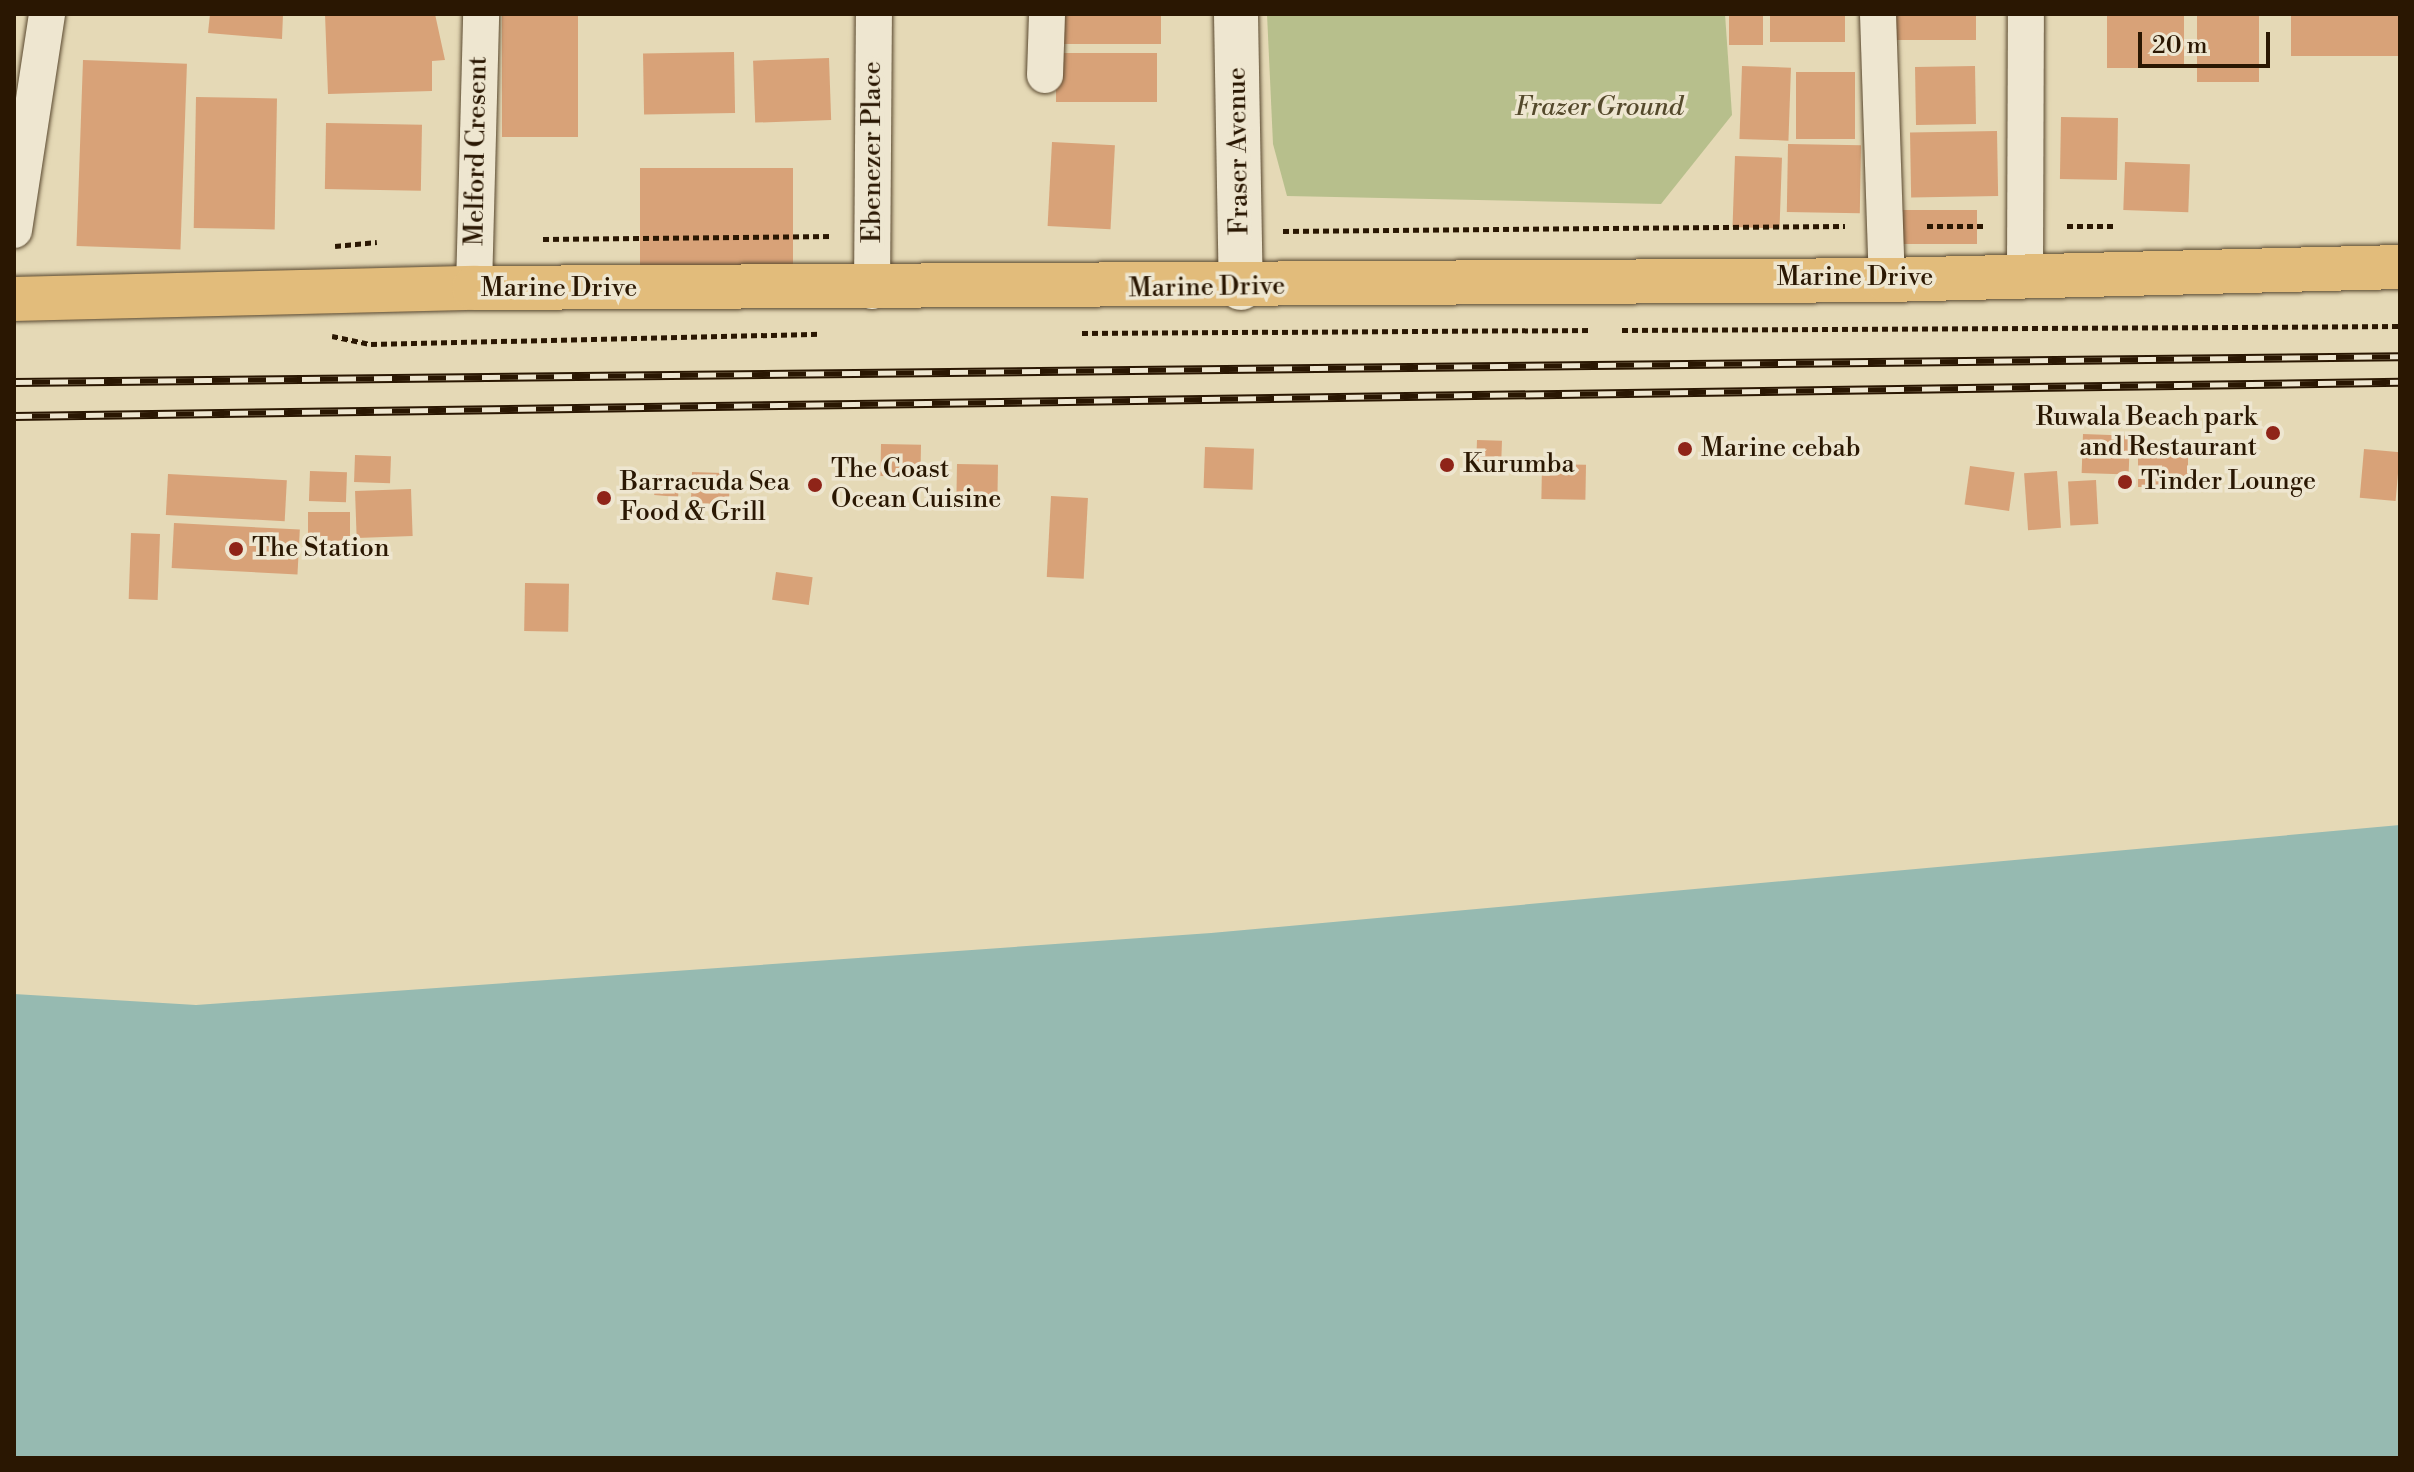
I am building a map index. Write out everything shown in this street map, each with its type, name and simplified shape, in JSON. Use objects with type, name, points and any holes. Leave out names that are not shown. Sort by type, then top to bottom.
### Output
[{"type":"main road","name":"Marine Drive","points":[[14,299],[474,288],[872,291],[1887,280],[2400,267]]},
{"type":"street","points":[[14,230],[47,14]]},
{"type":"street","name":"Melford Cresent","points":[[474,288],[481,14]]},
{"type":"street","name":"Ebenezer Place","points":[[872,291],[874,14]]},
{"type":"street","points":[[1045,75],[1047,14]]},
{"type":"street","name":"Fraser Avenue","points":[[1236,14],[1241,288]]},
{"type":"street","points":[[1878,14],[1887,280]]},
{"type":"street","points":[[2025,275],[2026,14]]},
{"type":"path","points":[[1066,333],[1188,338],[1905,333],[2179,322],[2400,326]]},
{"type":"path","points":[[471,340],[831,334]]},
{"type":"green space","name":"Frazer Ground","points":[[1267,14],[1725,14],[1732,115],[1661,204],[1287,196],[1273,144]]},
{"type":"water","points":[[2400,825],[2400,1458],[14,1458],[14,994],[196,1005],[1211,933]]},
{"type":"building","points":[[210,14],[283,14],[282,39],[208,33]]},
{"type":"building","points":[[325,14],[435,14],[445,60],[432,61],[432,91],[328,94]]},
{"type":"building","points":[[502,14],[578,14],[578,137],[502,137]]},
{"type":"building","points":[[1059,14],[1161,14],[1161,44],[1059,44]]},
{"type":"building","points":[[1729,14],[1763,14],[1763,45],[1729,45]]},
{"type":"building","points":[[1770,14],[1845,14],[1845,42],[1770,42]]},
{"type":"building","points":[[1889,14],[1976,14],[1976,40],[1889,40]]},
{"type":"building","points":[[2107,14],[2184,14],[2184,68],[2107,68]]},
{"type":"building","points":[[2197,14],[2259,14],[2259,82],[2197,82]]},
{"type":"building","points":[[2291,14],[2400,14],[2400,56],[2291,56]]},
{"type":"building","points":[[734,52],[735,113],[644,115],[643,54]]},
{"type":"building","points":[[1056,53],[1157,53],[1157,102],[1056,102]]},
{"type":"building","points":[[829,58],[831,120],[755,123],[753,61]]},
{"type":"building","points":[[83,60],[187,64],[180,250],[77,246]]},
{"type":"building","points":[[1742,66],[1791,68],[1788,141],[1739,139]]},
{"type":"building","points":[[1975,66],[1976,124],[1916,125],[1915,67]]},
{"type":"building","points":[[1796,72],[1855,72],[1855,139],[1796,139]]},
{"type":"building","points":[[196,97],[277,98],[275,229],[194,228]]},
{"type":"building","points":[[2061,117],[2118,118],[2117,180],[2060,179]]},
{"type":"building","points":[[326,123],[422,125],[421,191],[325,189]]},
{"type":"building","points":[[1997,131],[1998,196],[1911,198],[1910,133]]},
{"type":"building","points":[[1052,142],[1115,145],[1111,229],[1048,226]]},
{"type":"building","points":[[1788,144],[1861,145],[1860,213],[1787,212]]},
{"type":"building","points":[[1735,156],[1782,158],[1779,229],[1733,227]]},
{"type":"building","points":[[2125,162],[2190,164],[2188,212],[2123,210]]},
{"type":"building","points":[[640,168],[793,168],[793,268],[640,268]]},
{"type":"building","points":[[1899,210],[1977,210],[1977,244],[1899,244]]},
{"type":"building","points":[[2083,434],[2130,436],[2129,475],[2082,473]]},
{"type":"building","points":[[1477,440],[1502,441],[1501,472],[1476,471]]},
{"type":"building","points":[[881,444],[921,445],[920,477],[880,476]]},
{"type":"building","points":[[1205,447],[1254,449],[1253,490],[1204,488]]},
{"type":"building","points":[[2138,447],[2188,447],[2188,487],[2138,487]]},
{"type":"building","points":[[2364,449],[2400,452],[2396,501],[2360,498]]},
{"type":"building","points":[[355,455],[391,456],[390,483],[354,482]]},
{"type":"building","points":[[957,464],[998,465],[997,497],[956,496]]},
{"type":"building","points":[[1542,464],[1586,465],[1585,500],[1541,499]]},
{"type":"building","points":[[1970,466],[2015,472],[2009,511],[1965,505]]},
{"type":"building","points":[[310,471],[347,472],[346,502],[309,501]]},
{"type":"building","points":[[2057,471],[2061,528],[2028,530],[2024,473]]},
{"type":"building","points":[[692,472],[730,473],[729,504],[691,503]]},
{"type":"building","points":[[168,474],[287,480],[285,521],[166,515]]},
{"type":"building","points":[[656,474],[680,476],[678,497],[654,495]]},
{"type":"building","points":[[2096,480],[2098,524],[2070,525],[2068,481]]},
{"type":"building","points":[[411,489],[413,536],[357,538],[355,491]]},
{"type":"building","points":[[1051,496],[1088,498],[1084,579],[1047,577]]},
{"type":"building","points":[[308,512],[350,512],[350,543],[308,543]]},
{"type":"building","name":"The Station","points":[[174,523],[300,530],[297,575],[172,568]]},
{"type":"building","points":[[131,533],[160,534],[158,600],[129,599]]},
{"type":"building","points":[[776,572],[813,577],[809,605],[772,600]]},
{"type":"building","points":[[525,583],[569,584],[568,632],[524,631]]},
{"type":"railway","points":[[14,382],[2400,356]]},
{"type":"railway","points":[[14,416],[2400,382]]},
{"type":"place","name":"Ruwala Beach park and Restaurant","points":[[2273,433]]},
{"type":"place","name":"Marine cebab","points":[[1685,449]]},
{"type":"place","name":"Kurumba","points":[[1447,465]]},
{"type":"place","name":"Tinder Lounge","points":[[2125,482]]},
{"type":"place","name":"The Coast Ocean Cuisine","points":[[815,485]]},
{"type":"place","name":"Barracuda Sea Food & Grill","points":[[604,498]]},
{"type":"place","name":"The Station","points":[[236,549]]}]
